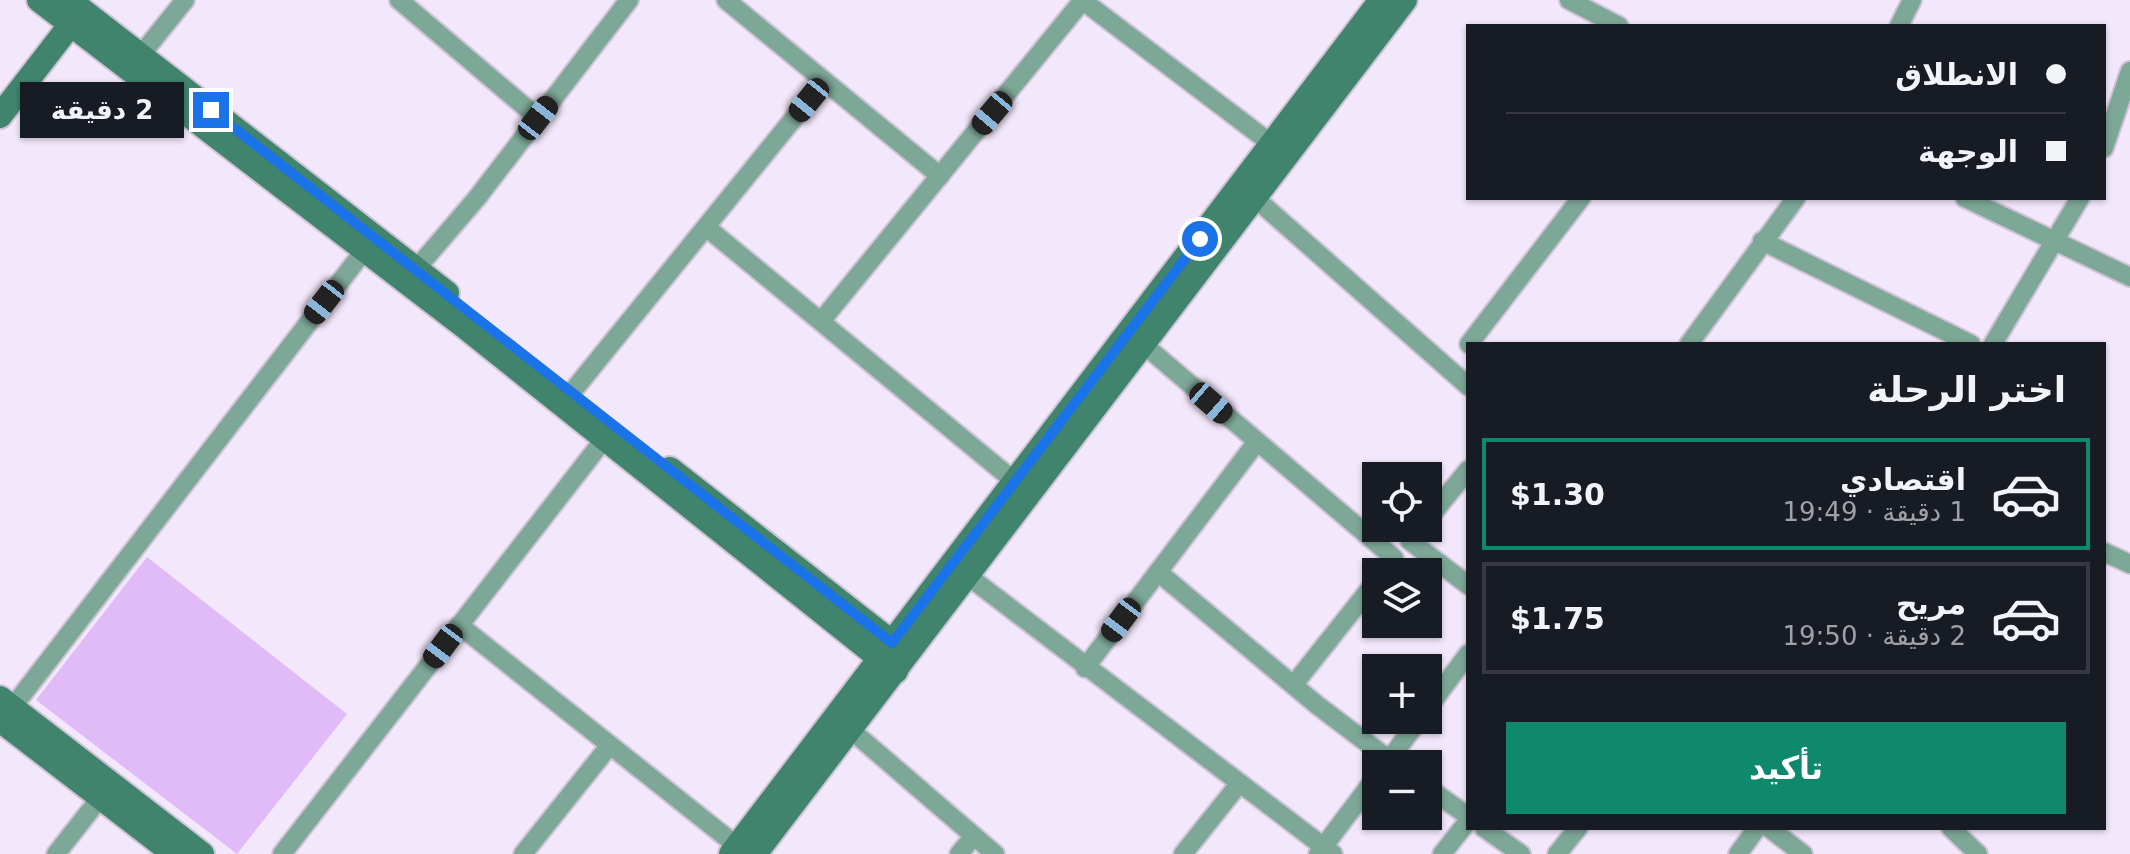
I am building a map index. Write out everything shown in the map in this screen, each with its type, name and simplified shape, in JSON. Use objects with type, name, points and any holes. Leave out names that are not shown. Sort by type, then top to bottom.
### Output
[{"type":"street","points":[[39,0],[70,12],[140,56],[605,438],[894,657]]},
{"type":"street","points":[[140,56],[185,0]]},
{"type":"street","points":[[399,0],[538,118]]},
{"type":"street","points":[[410,275],[477,198],[629,0]]},
{"type":"street","points":[[726,0],[940,176]]},
{"type":"street","points":[[822,320],[1082,0],[1273,145]]},
{"type":"street","points":[[741,851],[851,730],[894,657],[1013,480],[1273,145],[1381,0]]},
{"type":"street","points":[[741,851],[894,657],[968,576],[1405,0]]},
{"type":"street","points":[[1569,0],[1615,24]]},
{"type":"street","points":[[1900,24],[1912,0]]},
{"type":"street","points":[[3,105],[70,12]]},
{"type":"street","points":[[70,12],[363,252],[410,275],[572,392],[894,657]]},
{"type":"street","points":[[2106,142],[2130,71]]},
{"type":"street","points":[[572,392],[824,81]]},
{"type":"street","points":[[1255,198],[1466,384]]},
{"type":"street","points":[[1470,342],[1579,200]]},
{"type":"street","points":[[1691,342],[1794,200]]},
{"type":"street","points":[[1969,200],[2130,277]]},
{"type":"street","points":[[1994,342],[2079,200]]},
{"type":"street","points":[[706,227],[1013,480]]},
{"type":"street","points":[[1762,241],[1967,342]]},
{"type":"street","points":[[4,709],[363,252]]},
{"type":"street","points":[[1143,344],[1381,558]]},
{"type":"street","points":[[1450,369],[1466,348]]},
{"type":"street","points":[[282,854],[605,438]]},
{"type":"street","points":[[1085,668],[1256,443]]},
{"type":"street","points":[[1442,502],[1466,472]]},
{"type":"street","points":[[1395,558],[1408,542]]},
{"type":"street","points":[[1423,542],[1466,583]]},
{"type":"street","points":[[2106,553],[2130,564]]},
{"type":"street","points":[[1158,572],[1375,750]]},
{"type":"street","points":[[968,576],[1325,852],[1362,798]]},
{"type":"street","points":[[1295,683],[1362,599]]},
{"type":"street","points":[[459,625],[741,851]]},
{"type":"street","points":[[1442,689],[1466,657]]},
{"type":"street","points":[[4,709],[100,798],[174,854]]},
{"type":"street","points":[[4,709],[202,854]]},
{"type":"street","points":[[851,730],[995,854]]},
{"type":"street","points":[[523,854],[610,745]]},
{"type":"street","points":[[1183,854],[1239,784]]},
{"type":"street","points":[[56,854],[100,798]]},
{"type":"street","points":[[1442,799],[1466,817]]},
{"type":"street","points":[[1442,854],[1466,822]]},
{"type":"street","points":[[1487,830],[1521,854]]},
{"type":"street","points":[[1557,854],[1576,830]]},
{"type":"street","points":[[1738,854],[1756,830]]},
{"type":"street","points":[[1772,830],[1803,854]]},
{"type":"street","points":[[1953,830],[1978,854]]},
{"type":"street","points":[[959,854],[973,837]]},
{"type":"shaded area","points":[[147,557],[347,714],[237,854],[36,700]]},
{"type":"route","points":[[211,110],[892,643],[1013,480],[1200,239]]}]
